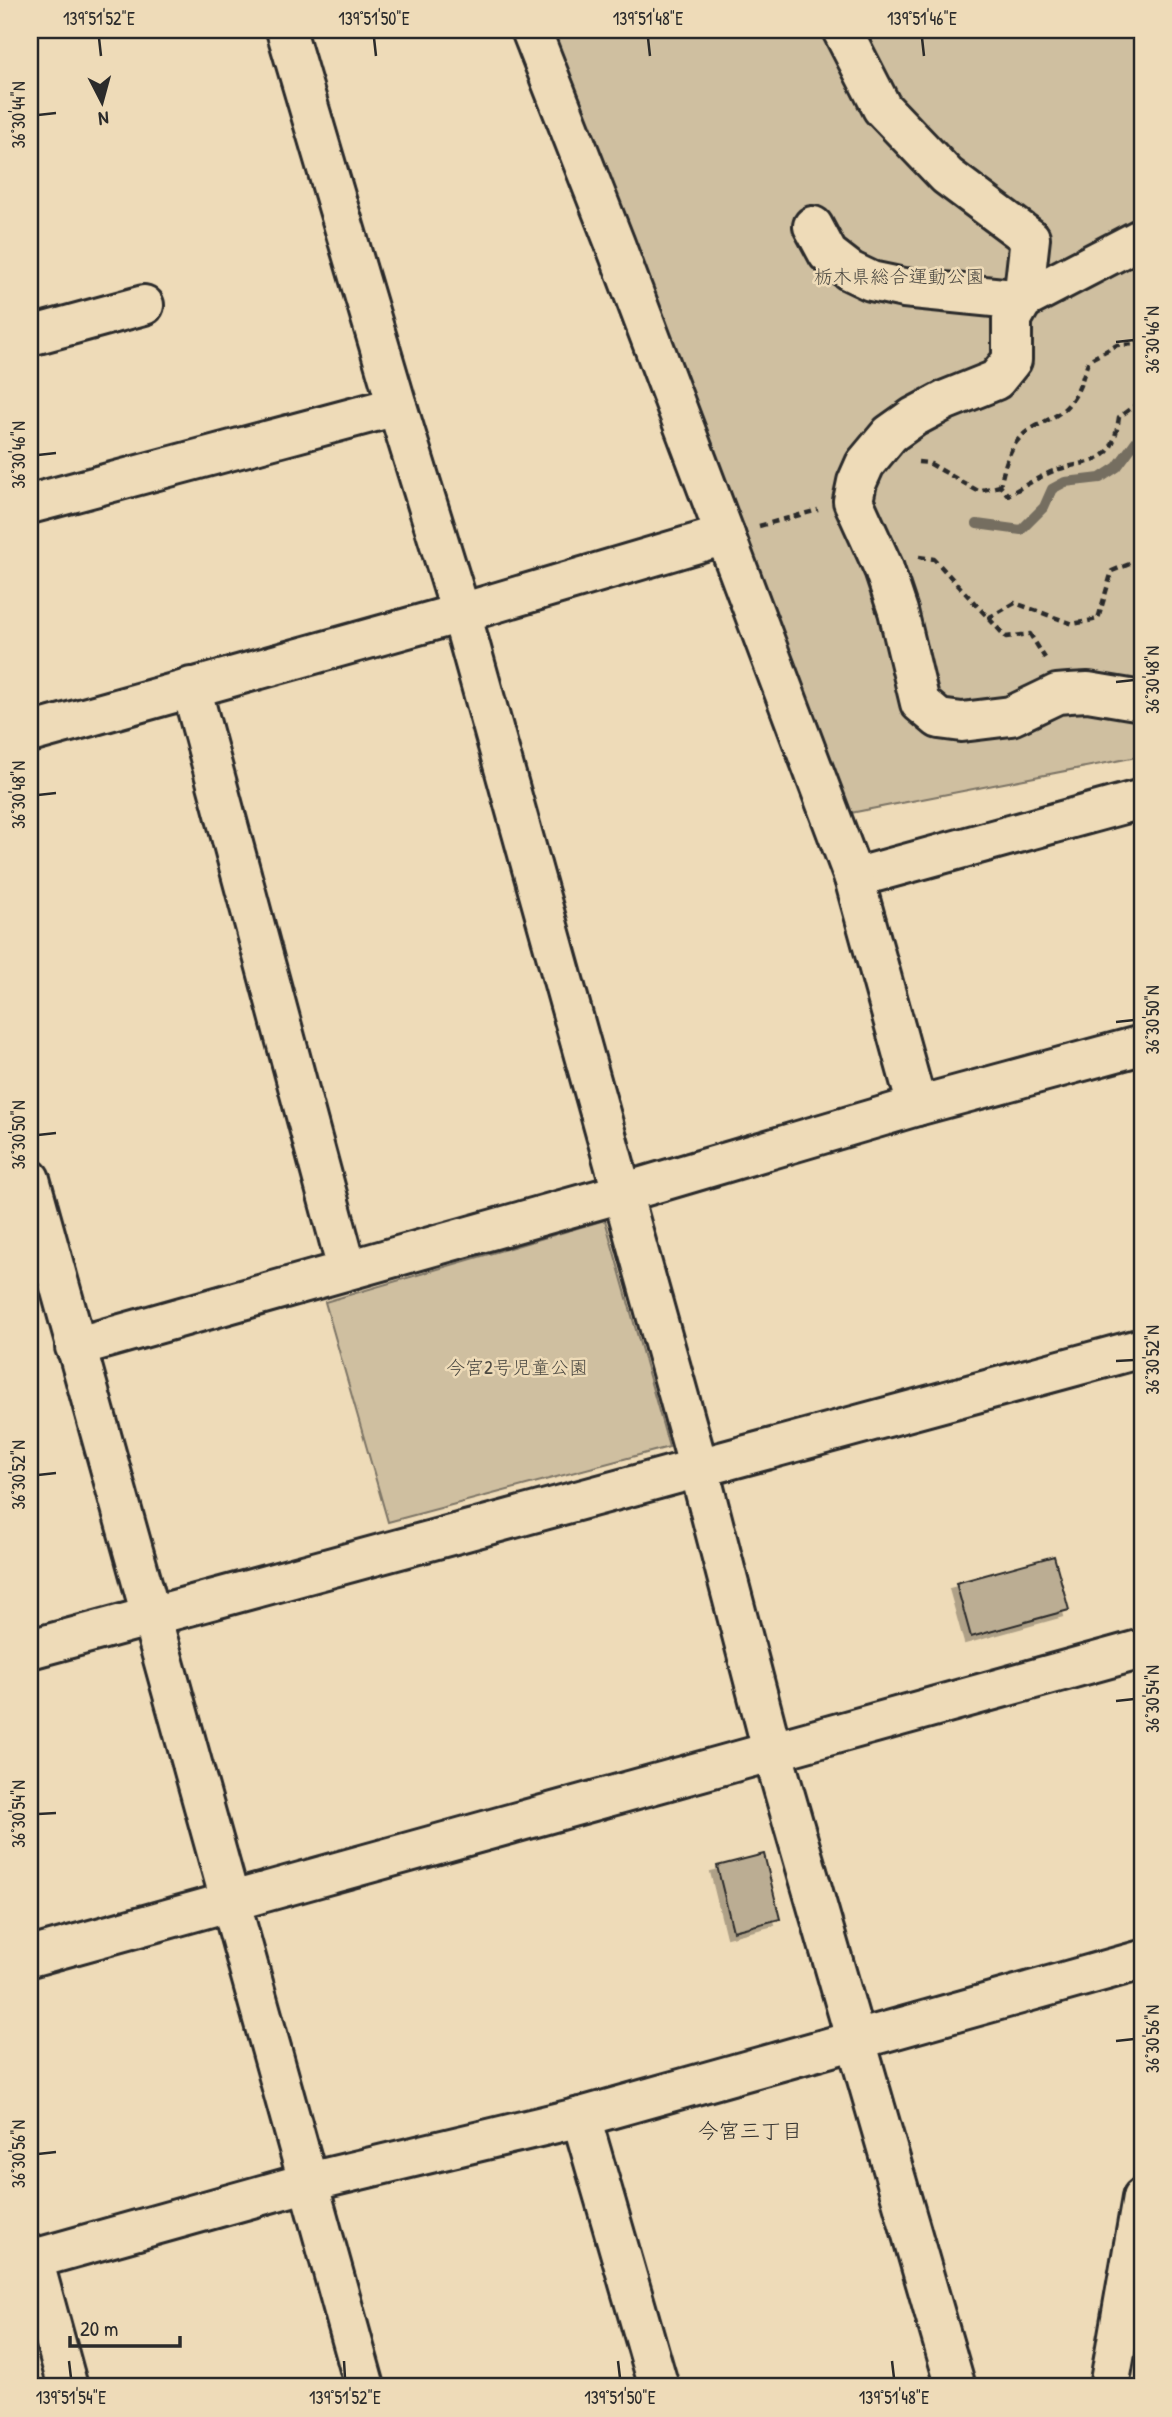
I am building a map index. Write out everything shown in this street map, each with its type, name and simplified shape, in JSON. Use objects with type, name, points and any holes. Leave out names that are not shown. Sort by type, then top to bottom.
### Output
[{"type":"street","points":[[286,30],[461,613],[699,1469],[772,1749],[858,2039],[956,2387]]},
{"type":"street","points":[[531,30],[615,244],[854,878],[917,1106]]},
{"type":"street","points":[[842,30],[882,108],[947,176],[1030,238],[1023,300],[1012,319],[1012,360],[996,380],[946,400],[890,434],[865,464],[857,482],[853,500],[884,569],[898,611],[920,703],[939,719],[962,722],[1011,716],[1057,694],[1088,692],[1142,701]]},
{"type":"street","points":[[813,226],[828,254],[850,271],[871,281],[905,288],[1023,300],[1142,238]]},
{"type":"street","points":[[30,336],[144,305]]},
{"type":"street","points":[[30,504],[397,406]]},
{"type":"street","points":[[30,733],[461,613],[724,535]]},
{"type":"street","points":[[191,687],[347,1269]]},
{"type":"street","points":[[854,878],[1142,799]]},
{"type":"street","points":[[75,1347],[622,1193],[917,1106],[1142,1045]]},
{"type":"street","points":[[30,1179],[365,2387]]},
{"type":"street","points":[[30,1649],[1142,1348]]},
{"type":"street","points":[[30,1957],[772,1749],[1142,1649]]},
{"type":"street","points":[[68,2387],[32,2260],[309,2182],[581,2117],[1142,1960]]},
{"type":"street","points":[[581,2117],[659,2387]]},
{"type":"street","points":[[1109,2387],[1142,2198]]},
{"type":"path","points":[[1000,486],[1007,455],[1020,437],[1048,421],[1069,404],[1075,396],[1089,360],[1117,345],[1136,344],[1142,339]]},
{"type":"path","points":[[1000,486],[1008,495],[1055,471],[1094,462],[1108,453],[1119,417],[1142,403]]},
{"type":"path","points":[[865,464],[929,463],[978,491],[1000,486]]},
{"type":"path","points":[[724,535],[853,500]]},
{"type":"path","points":[[884,569],[903,558],[934,559],[1006,637],[1030,634],[1069,693]]},
{"type":"path","points":[[988,618],[1015,603],[1073,624],[1098,619],[1112,571],[1142,559]]},
{"type":"green space","name":"栃木県総合運動公園","points":[[544,30],[1142,30],[1142,756],[835,816]]},
{"type":"green space","name":"今宮2号児童公園","points":[[605,1220],[669,1447],[388,1522],[325,1302]]},
{"type":"building","points":[[1054,1556],[1069,1610],[971,1637],[956,1583]]},
{"type":"building","points":[[764,1854],[780,1919],[733,1931],[717,1866]]},
{"type":"waterway","points":[[977,524],[1021,530],[1044,507],[1052,489],[1065,482],[1100,478],[1117,467],[1142,433]]},
{"type":"district","name":"今宮三丁目","points":[[750,2131]]}]
